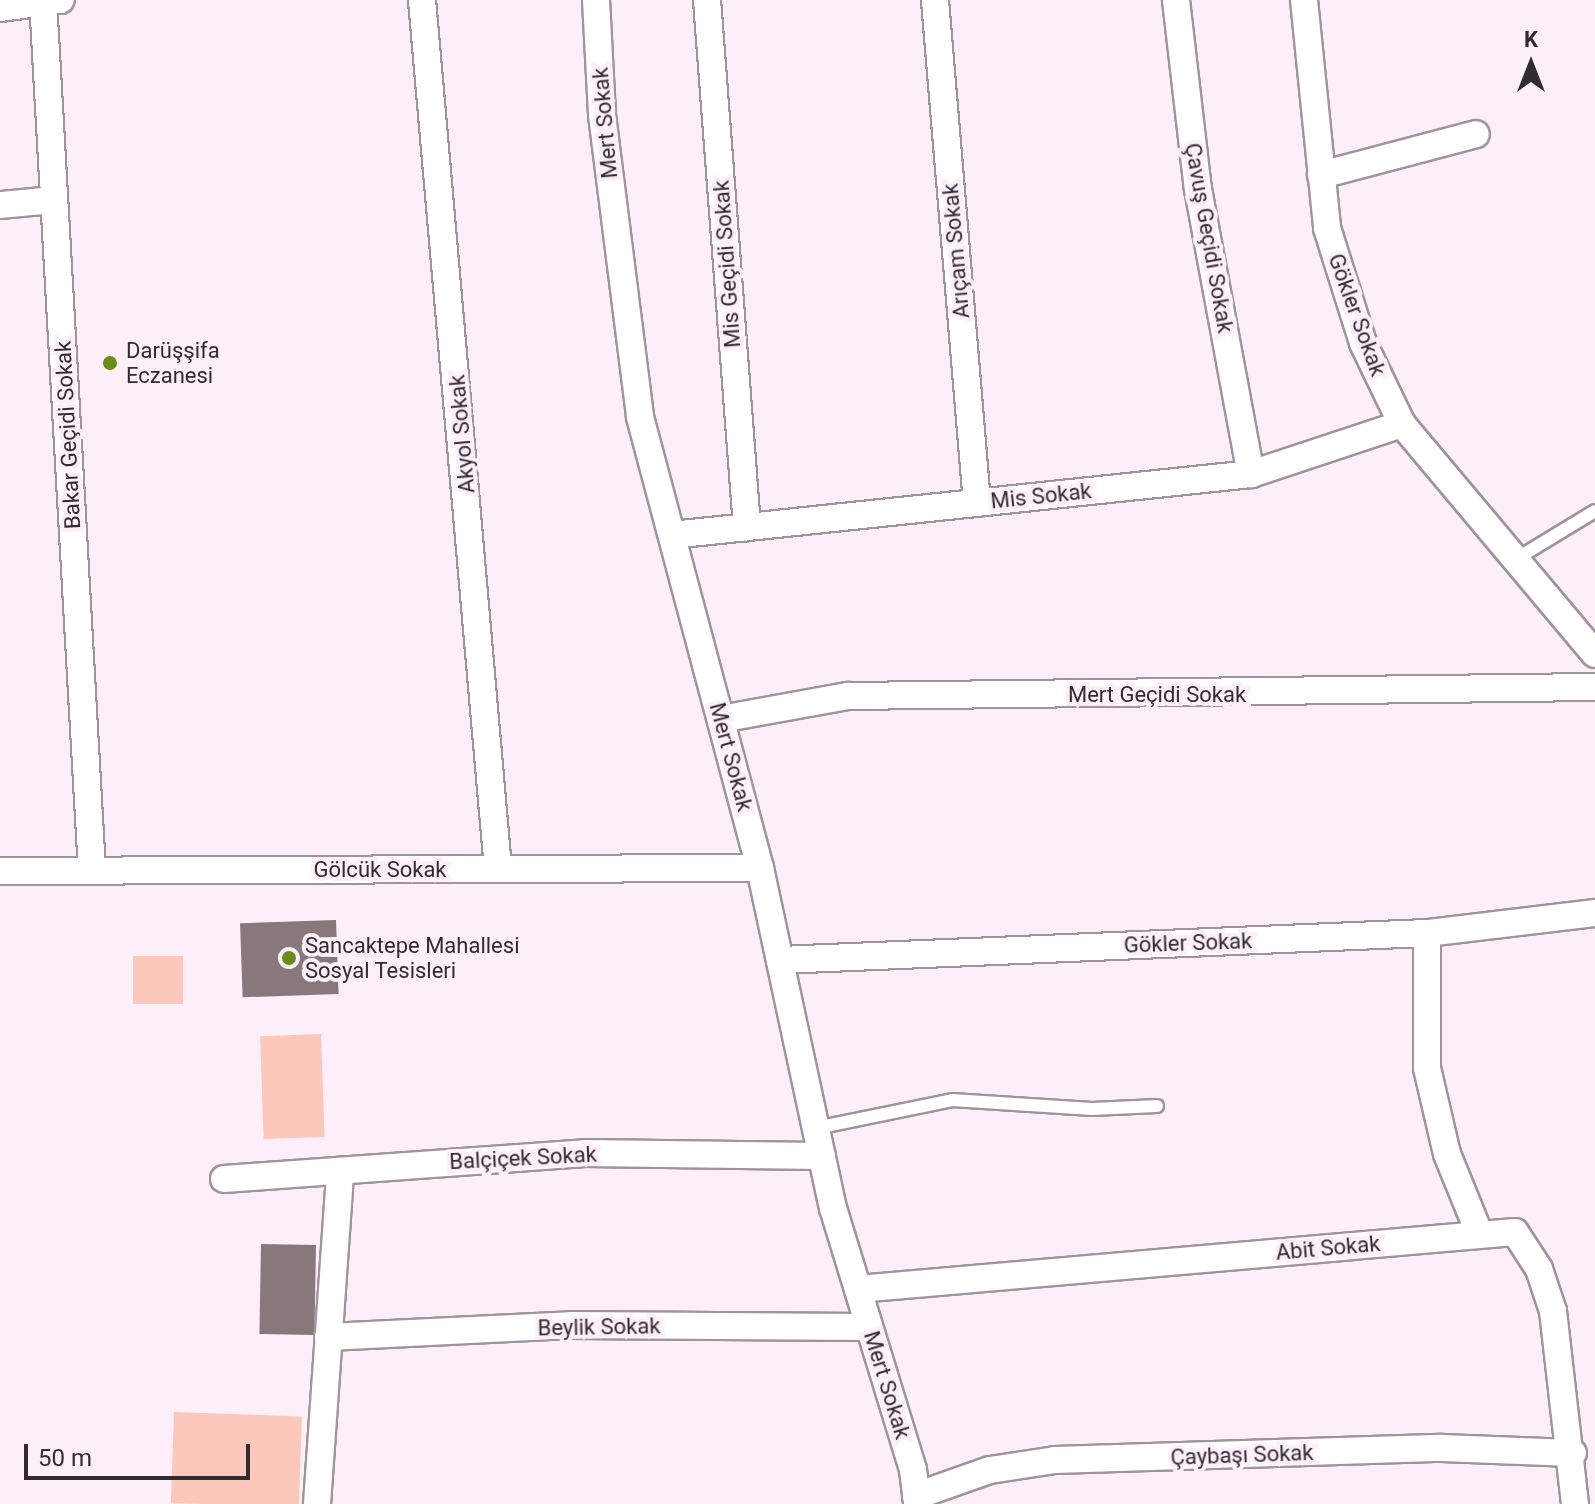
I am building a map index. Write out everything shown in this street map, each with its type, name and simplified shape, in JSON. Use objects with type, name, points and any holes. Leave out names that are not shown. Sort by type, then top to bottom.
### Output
[{"type":"street","name":"Akyol Sokak","points":[[422,0],[498,869]]},
{"type":"street","name":"Mert Sokak","points":[[596,0],[602,115],[640,417],[760,868],[822,1156],[869,1327],[913,1470],[917,1500]]},
{"type":"street","name":"Mis Geçidi Sokak","points":[[707,0],[747,527]]},
{"type":"street","name":"Arıçam Sokak","points":[[935,0],[977,503]]},
{"type":"street","name":"Çavuş Geçidi Sokak","points":[[1176,0],[1198,189],[1251,474]]},
{"type":"street","name":"Gökler Sokak","points":[[1304,0],[1327,228],[1349,305],[1402,424],[1595,654]]},
{"type":"street","points":[[0,8],[49,1]]},
{"type":"street","name":"Bakar Geçidi Sokak","points":[[49,1],[54,200],[92,870]]},
{"type":"street","points":[[1321,175],[1476,134]]},
{"type":"street","points":[[0,205],[54,200]]},
{"type":"street","name":"Mis Sokak","points":[[672,535],[1251,474],[1402,424]]},
{"type":"street","name":"Mert Geçidi Sokak","points":[[721,719],[848,696],[1595,687]]},
{"type":"street","name":"Gölcük Sokak","points":[[0,871],[760,868]]},
{"type":"street","name":"Gökler Sokak","points":[[780,960],[1427,933],[1595,913]]},
{"type":"street","points":[[1427,933],[1427,1068],[1447,1154],[1480,1235]]},
{"type":"street","name":"Balçiçek Sokak","points":[[224,1179],[585,1153],[822,1156]]},
{"type":"street","points":[[317,1504],[340,1171]]},
{"type":"street","name":"Abit Sokak","points":[[858,1289],[1515,1232],[1539,1269],[1553,1311],[1573,1453],[1575,1504]]},
{"type":"street","name":"Beylik Sokak","points":[[328,1337],[571,1325],[869,1327]]},
{"type":"street","name":"Çaybaşı Sokak","points":[[917,1500],[990,1470],[1055,1460],[1442,1448],[1573,1453]]},
{"type":"lane","points":[[1516,559],[1595,511]]},
{"type":"lane","points":[[816,1128],[952,1100],[1092,1109],[1157,1106]]},
{"type":"shaded area","points":[[133,956],[183,956],[183,1004],[133,1004]]},
{"type":"shaded area","points":[[321,1034],[325,1137],[264,1139],[260,1036]]},
{"type":"shaded area","points":[[174,1412],[302,1416],[299,1504],[171,1503]]},
{"type":"building","name":"Sancaktepe Mahallesi Sosyal Tesisleri","points":[[336,920],[339,994],[243,997],[240,923]]},
{"type":"building","points":[[261,1244],[316,1245],[314,1335],[259,1334]]},
{"type":"place","name":"Darüşşifa Eczanesi","points":[[110,363]]},
{"type":"place","name":"Sancaktepe Mahallesi Sosyal Tesisleri","points":[[289,958]]}]
